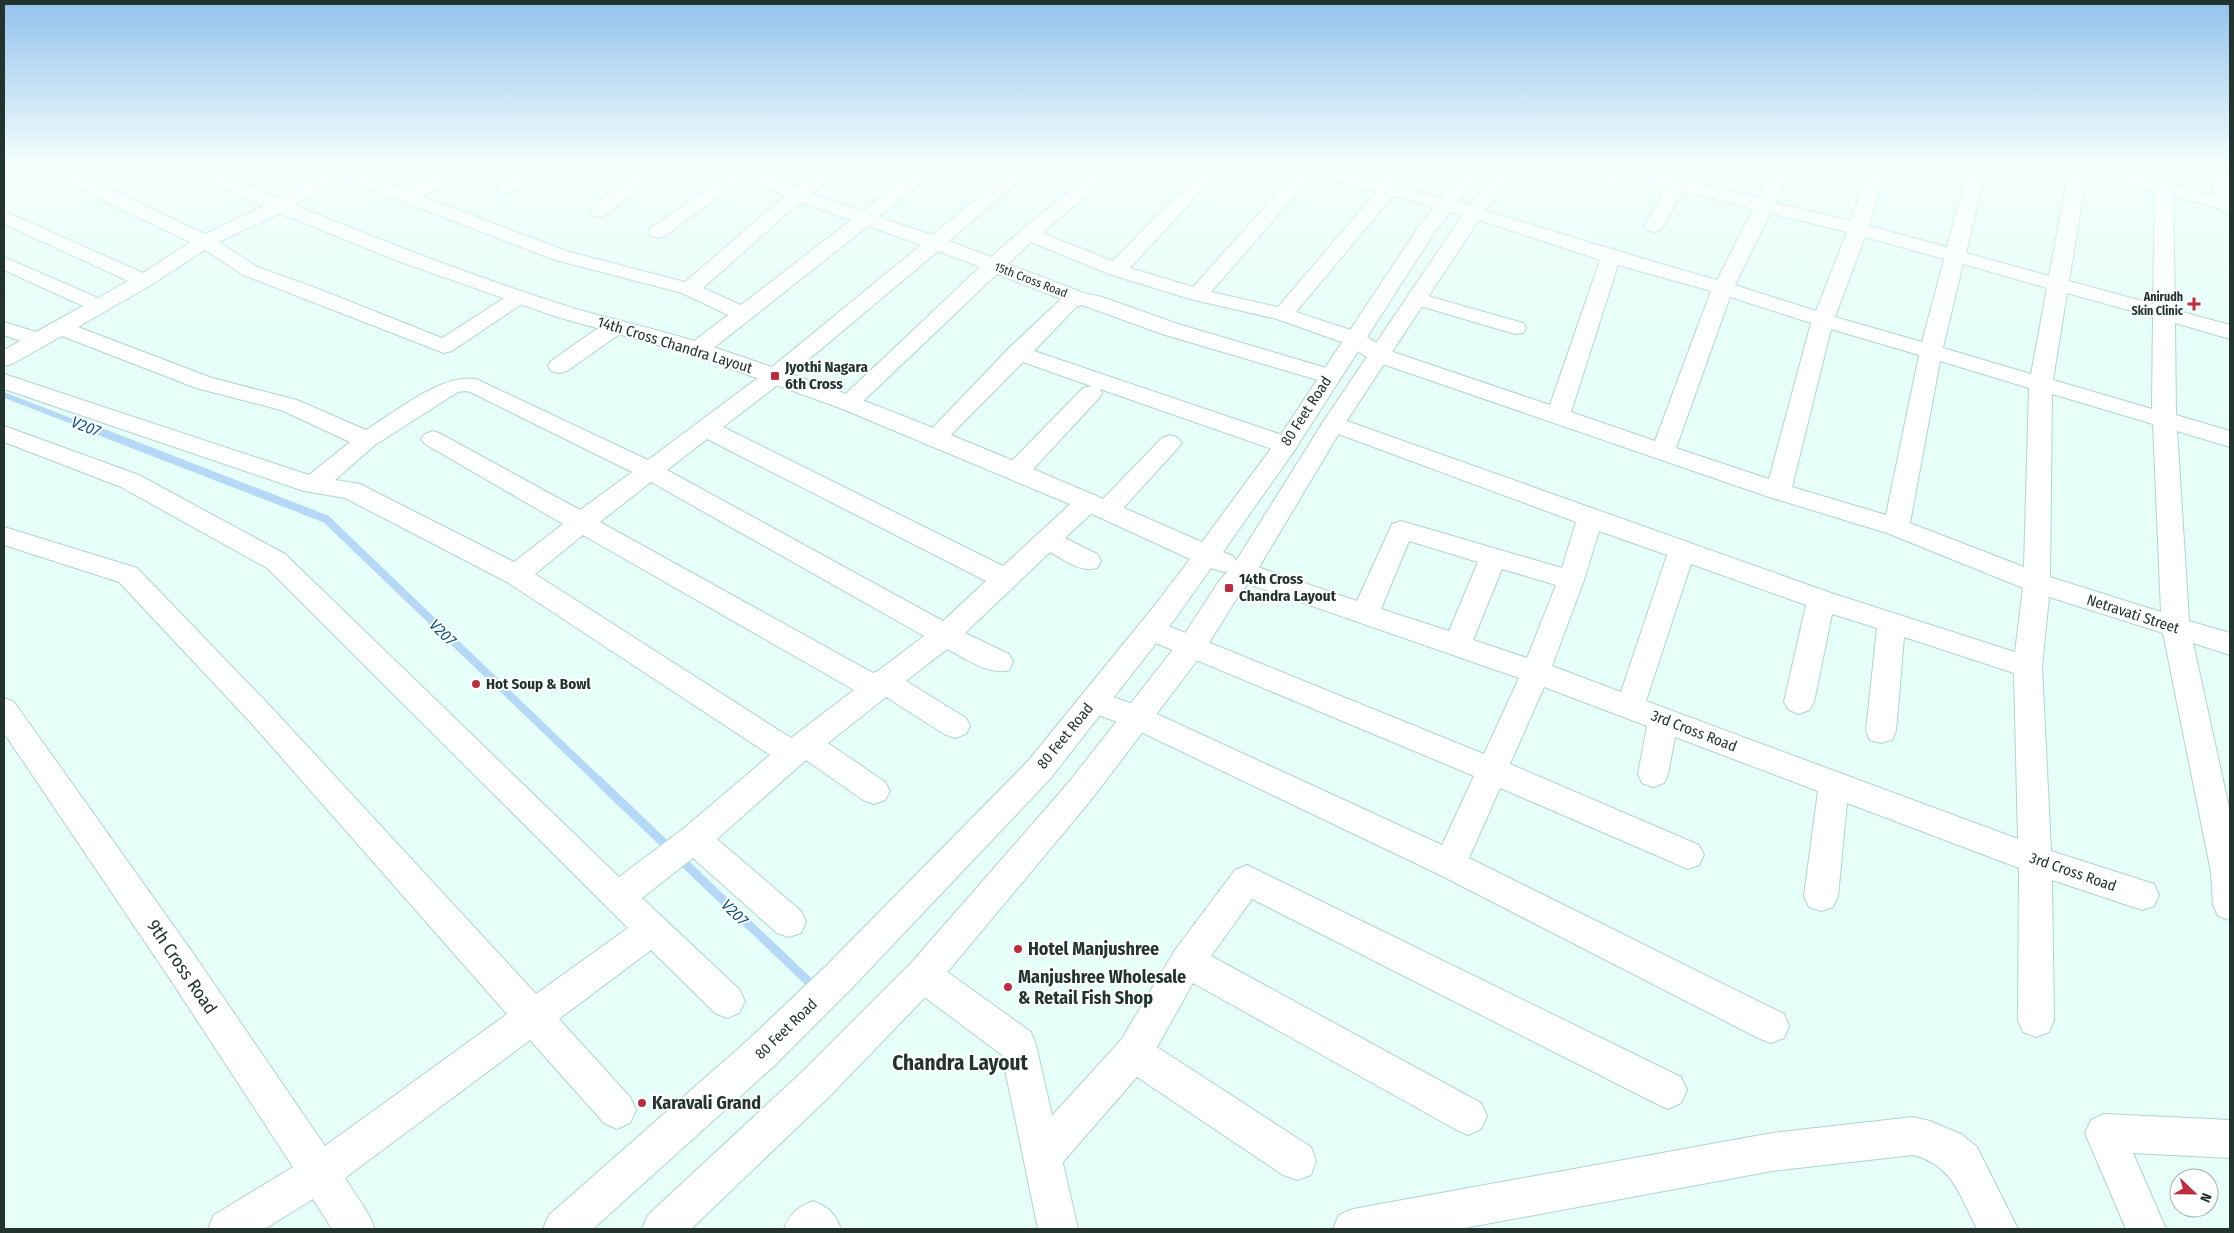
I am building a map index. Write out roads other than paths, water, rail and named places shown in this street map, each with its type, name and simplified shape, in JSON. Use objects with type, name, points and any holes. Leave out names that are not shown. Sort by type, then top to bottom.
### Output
[{"type":"street","points":[[16,223],[144,281]]},
{"type":"street","points":[[166,223],[205,241],[250,271],[309,292],[444,346],[519,297]]},
{"type":"street","points":[[4,359],[144,281],[205,241],[244,223]]},
{"type":"street","name":"14th Cross Chandra Layout","points":[[319,223],[405,257],[519,297],[698,349],[848,403],[1098,506],[1243,572]]},
{"type":"street","points":[[473,223],[559,255],[689,289],[743,314]]},
{"type":"street","points":[[658,232],[671,223]]},
{"type":"street","points":[[689,289],[765,223]]},
{"type":"street","points":[[698,349],[860,223]]},
{"type":"street","name":"15th Cross Road","points":[[879,223],[1079,298],[1095,301],[1170,329],[1329,376]]},
{"type":"street","points":[[516,575],[582,522],[775,376],[959,223]]},
{"type":"street","points":[[848,403],[1042,223]]},
{"type":"street","points":[[1116,270],[1161,223]]},
{"type":"street","points":[[1197,295],[1255,223]]},
{"type":"street","points":[[1283,314],[1359,223]]},
{"type":"street","name":"80 Feet Road","points":[[563,1229],[761,1053],[840,976],[1039,770],[1151,630],[1207,555],[1286,444],[1432,223]]},
{"type":"street","name":"80 Feet Road","points":[[662,1229],[816,1084],[923,975],[1080,791],[1192,646],[1229,588],[1243,572],[1333,424],[1467,223]]},
{"type":"street","points":[[1506,223],[1611,257],[1723,288],[1822,320],[2230,438]]},
{"type":"street","points":[[1663,451],[1723,288],[1754,223]]},
{"type":"street","points":[[1831,223],[2230,332]]},
{"type":"street","points":[[1778,491],[1822,320],[1860,223]]},
{"type":"street","points":[[1896,527],[1931,351],[1963,223]]},
{"type":"street","points":[[2036,1020],[2035,860],[2028,667],[2037,583],[2040,383],[2069,223]]},
{"type":"street","points":[[2164,223],[2164,419],[2176,628],[2227,872],[2230,905]]},
{"type":"street","points":[[4,236],[24,226]]},
{"type":"street","name":"Netravati Street","points":[[1028,234],[1116,270],[1197,295],[1283,314],[1355,339],[1379,355],[1778,491],[1896,527],[2037,583],[2230,644]]},
{"type":"street","points":[[1558,415],[1611,257]]},
{"type":"street","points":[[4,264],[99,306]]},
{"type":"street","points":[[934,439],[1017,353],[1069,303],[1079,298]]},
{"type":"street","points":[[1417,299],[1515,328]]},
{"type":"street","points":[[559,366],[616,326]]},
{"type":"street","points":[[4,328],[37,340]]},
{"type":"street","points":[[61,328],[204,382],[289,405],[367,440]]},
{"type":"street","points":[[1017,353],[1286,444]]},
{"type":"street","points":[[4,381],[313,485],[351,490],[516,575],[799,749],[874,791]]},
{"type":"street","points":[[313,485],[367,440],[452,388],[466,384],[476,386],[651,471],[945,635],[999,662]]},
{"type":"street","points":[[1016,472],[1091,393]]},
{"type":"street","points":[[1333,424],[1821,600],[2028,667]]},
{"type":"street","points":[[707,429],[1006,579]]},
{"type":"street","points":[[4,434],[130,481],[276,561],[618,898],[653,929],[727,1001]]},
{"type":"street","points":[[433,440],[955,726]]},
{"type":"street","points":[[618,898],[799,749],[945,635],[1048,540],[1098,506],[1170,443]]},
{"type":"street","points":[[1450,864],[1536,672],[1571,580],[1590,518]]},
{"type":"street","points":[[1365,614],[1401,530],[1571,580]]},
{"type":"street","points":[[4,536],[128,575],[262,716],[617,1110]]},
{"type":"street","points":[[1048,540],[1088,561]]},
{"type":"street","points":[[1630,707],[1682,550]]},
{"type":"street","points":[[1457,645],[1494,556]]},
{"type":"street","name":"3rd Cross Road","points":[[1243,572],[1536,672],[2035,860],[2142,896]]},
{"type":"street","points":[[1799,702],[1821,600]]},
{"type":"street","points":[[1881,731],[1891,622]]},
{"type":"street","points":[[1151,630],[1491,770],[1688,855]]},
{"type":"street","points":[[1094,702],[1136,717],[1450,864],[1771,1026]]},
{"type":"street","name":"9th Cross Road","points":[[4,710],[160,933],[320,1173],[354,1229]]},
{"type":"street","points":[[1653,774],[1663,720]]},
{"type":"street","points":[[1821,896],[1834,784]]},
{"type":"street","points":[[671,856],[789,922]]},
{"type":"street","points":[[1042,1156],[1134,1053],[1187,961],[1247,880],[1668,1090]]},
{"type":"street","points":[[228,1229],[320,1173],[653,929]]},
{"type":"street","points":[[1187,961],[1468,1116]]},
{"type":"street","points":[[923,975],[1018,1045],[1058,1229]]},
{"type":"street","points":[[1134,1053],[1298,1161]]},
{"type":"street","points":[[2146,1229],[2104,1133],[2230,1139]]},
{"type":"street","points":[[1353,1229],[1772,1152],[1913,1136],[1930,1140],[1947,1148],[1963,1161],[1998,1229]]},
{"type":"street","points":[[804,1229],[813,1220],[821,1229]]},
{"type":"waterway","name":"V207","points":[[4,395],[105,434]]},
{"type":"waterway","name":"V207","points":[[101,432],[326,519],[600,782]]},
{"type":"waterway","name":"V207","points":[[598,780],[671,850]]},
{"type":"waterway","name":"V207","points":[[679,858],[810,983]]},
{"type":"place","name":"Anirudh Skin Clinic","points":[[2194,304]]},
{"type":"place","name":"Jyothi Nagara 6th Cross","points":[[775,376]]},
{"type":"place","name":"14th Cross Chandra Layout","points":[[1229,588]]},
{"type":"place","name":"Hot Soup & Bowl","points":[[476,684]]},
{"type":"place","name":"Hotel Manjushree","points":[[1018,949]]},
{"type":"place","name":"Manjushree Wholesale & Retail Fish Shop","points":[[1008,987]]},
{"type":"place","name":"Karavali Grand","points":[[642,1103]]},
{"type":"district","name":"Chandra Layout","points":[[960,1063]]}]
